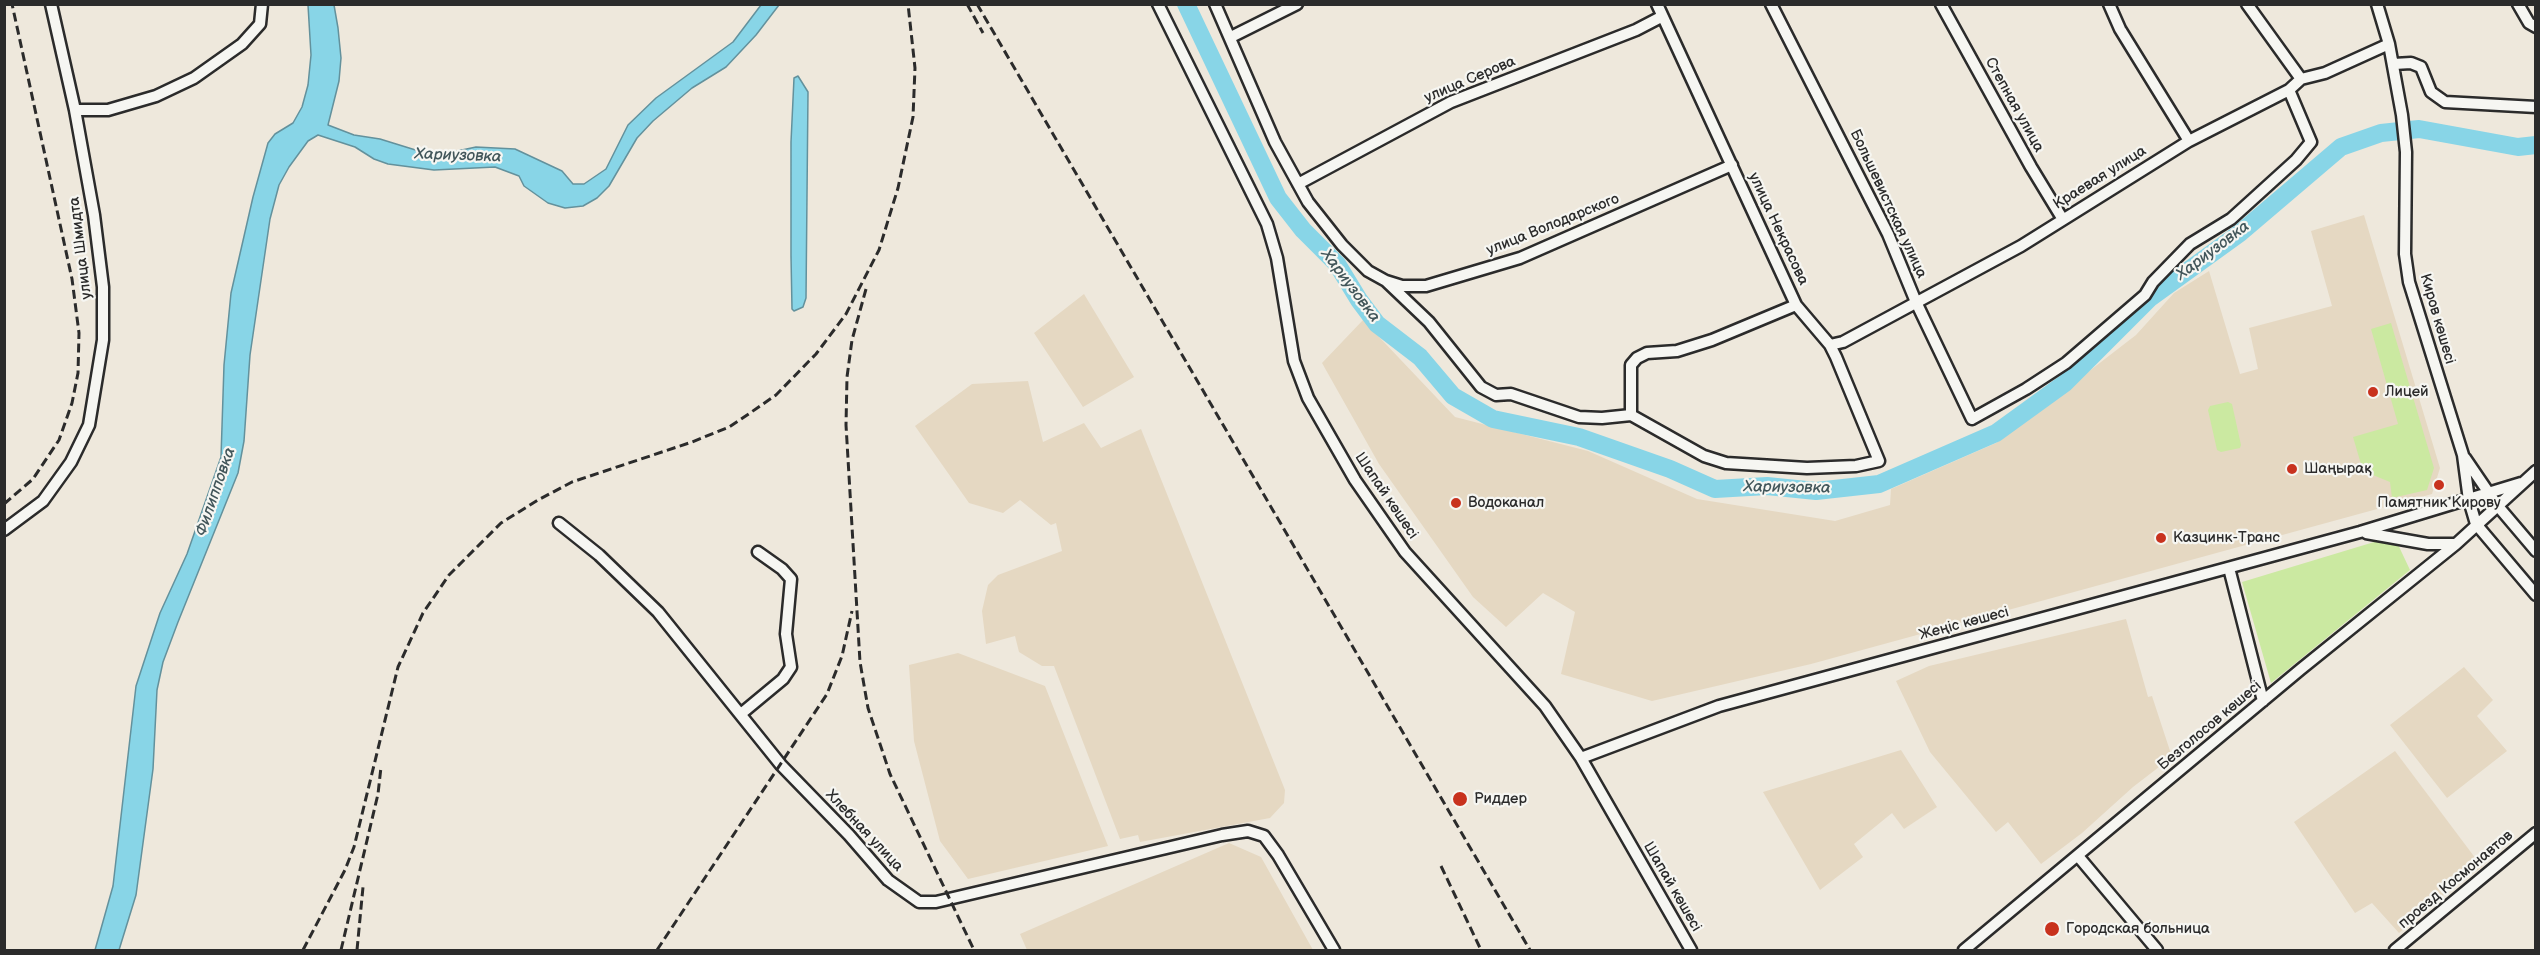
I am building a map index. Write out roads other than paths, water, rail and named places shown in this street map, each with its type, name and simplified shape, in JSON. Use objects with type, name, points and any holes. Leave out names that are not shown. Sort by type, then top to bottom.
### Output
[{"type":"street","name":"улица Шмидта","points":[[4,530],[43,501],[71,462],[89,425],[103,340],[103,286],[75,110],[51,4]]},
{"type":"street","points":[[75,110],[108,110],[156,96],[194,78],[242,44],[260,24],[262,4]]},
{"type":"street","name":"Шапай көшесі","points":[[1158,4],[1267,224],[1277,258],[1294,361],[1308,398],[1355,480],[1405,552],[1545,705],[1581,759],[1691,951]]},
{"type":"street","name":"улица Володарского","points":[[1215,4],[1275,142],[1323,224],[1368,271],[1386,281],[1402,286],[1426,286],[1520,258],[1732,165]]},
{"type":"street","points":[[1231,37],[1297,4]]},
{"type":"street","name":"улица Некрасова","points":[[1631,415],[1704,456],[1726,463],[1807,468],[1856,465],[1879,460],[1830,345],[1796,305],[1661,17],[1657,4]]},
{"type":"street","name":"Большевистская улица","points":[[1771,4],[1888,234],[1916,302],[1972,419],[2026,390],[2066,363],[2145,295],[2153,282],[2190,244],[2231,219],[2296,159],[2311,142],[2289,90]]},
{"type":"street","name":"Степная улица","points":[[1941,4],[2031,167],[2062,218]]},
{"type":"street","points":[[2109,4],[2120,29],[2189,141]]},
{"type":"street","points":[[2247,4],[2301,79]]},
{"type":"street","points":[[2377,4],[2394,64],[2411,63],[2421,67],[2431,92],[2445,102],[2535,106]]},
{"type":"street","points":[[2518,4],[2529,23],[2535,27]]},
{"type":"street","name":"улица Серова","points":[[1298,184],[1451,102],[1636,30],[1661,17]]},
{"type":"street","name":"Краевая улица","points":[[1830,345],[1843,342],[2021,246],[2062,218],[2189,141],[2289,90],[2301,79],[2325,73],[2389,44]]},
{"type":"street","name":"Киров көшесі","points":[[2394,64],[2406,152],[2405,254],[2409,282],[2463,455]]},
{"type":"street","points":[[1386,281],[1429,322],[1481,387],[1496,395],[1511,393],[1579,417],[1602,418],[1631,415],[1631,365],[1636,358],[1647,353],[1677,351],[1712,340],[1796,305]]},
{"type":"street","points":[[2463,455],[2497,505],[2535,551]]},
{"type":"street","points":[[2463,455],[2469,500],[2476,524],[2535,595]]},
{"type":"street","points":[[2521,483],[2535,471]]},
{"type":"street","name":"Жеңіс көшесі","points":[[1581,759],[1719,706],[2360,532],[2521,483]]},
{"type":"street","name":"Безголосов көшесі","points":[[1964,951],[2263,701],[2456,544],[2521,483]]},
{"type":"street","name":"Хлебная улица","points":[[559,523],[599,555],[658,612],[782,765],[849,835],[888,880],[920,902],[936,902],[1222,834],[1248,831],[1264,836],[1278,855],[1334,951]]},
{"type":"street","name":"Жеңіс көшесі","points":[[2360,532],[2428,544],[2456,544]]},
{"type":"street","points":[[742,713],[783,679],[791,667],[786,634],[791,579],[783,569],[758,552]]},
{"type":"street","points":[[2229,568],[2263,701]]},
{"type":"street","name":"проезд Космонавтов","points":[[2395,951],[2535,833]]},
{"type":"street","points":[[2078,856],[2157,951]]},
{"type":"water","name":"Филипповка","points":[[308,5],[334,5],[338,28],[341,58],[339,81],[328,125],[354,135],[380,139],[422,152],[443,154],[476,147],[515,149],[562,171],[573,184],[584,184],[606,169],[628,125],[656,98],[733,42],[761,5],[779,5],[756,35],[726,67],[692,88],[653,121],[637,138],[609,186],[597,198],[583,206],[565,208],[548,203],[524,186],[519,176],[495,167],[434,170],[388,164],[374,159],[355,147],[318,135],[308,141],[289,167],[279,185],[270,219],[250,355],[244,441],[238,473],[163,662],[157,690],[153,769],[136,895],[119,950],[95,950],[113,886],[136,686],[160,613],[187,554],[221,457],[224,365],[231,293],[268,143],[275,134],[293,123],[302,107],[308,85],[311,55]]},
{"type":"water","points":[[798,76],[808,92],[806,298],[803,307],[794,311],[792,309],[791,256],[791,142],[794,78]]},
{"type":"waterway","name":"Хариузовка","points":[[1186,4],[1278,198],[1303,230],[1337,264],[1377,324],[1420,357],[1453,396],[1493,419],[1579,437],[1670,469],[1715,489],[1767,486],[1816,491],[1879,484],[1996,433],[2065,383],[2150,298],[2240,233],[2341,147],[2381,133],[2419,129],[2518,147],[2536,145]]},
{"type":"railway","points":[[4,504],[33,479],[59,440],[72,403],[78,373],[79,333],[72,279],[12,4]]},
{"type":"railway","points":[[303,950],[345,870],[354,847],[398,667],[423,613],[449,575],[501,523],[572,482],[692,442],[729,427],[776,395],[816,354],[846,314],[879,250],[898,188],[913,117],[915,68],[908,4]]},
{"type":"railway","points":[[967,4],[983,33]]},
{"type":"railway","points":[[977,4],[1530,950]]},
{"type":"railway","points":[[866,289],[852,340],[847,377],[846,425],[860,662],[868,708],[890,774],[974,950]]},
{"type":"railway","points":[[657,950],[827,694],[842,656],[852,611]]},
{"type":"railway","points":[[341,950],[378,794],[381,767]]},
{"type":"railway","points":[[1441,866],[1481,950]]},
{"type":"railway","points":[[357,950],[363,887]]},
{"type":"place","name":"Лицей","points":[[2373,392]]},
{"type":"place","name":"Шаңырақ","points":[[2292,469]]},
{"type":"place","name":"Памятник Кирову","points":[[2439,485]]},
{"type":"place","name":"Водоканал","points":[[1456,503]]},
{"type":"place","name":"Казцинк-Транс","points":[[2161,538]]},
{"type":"place","name":"Риддер","points":[[1460,799]]},
{"type":"place","name":"Городская больница","points":[[2052,929]]}]
